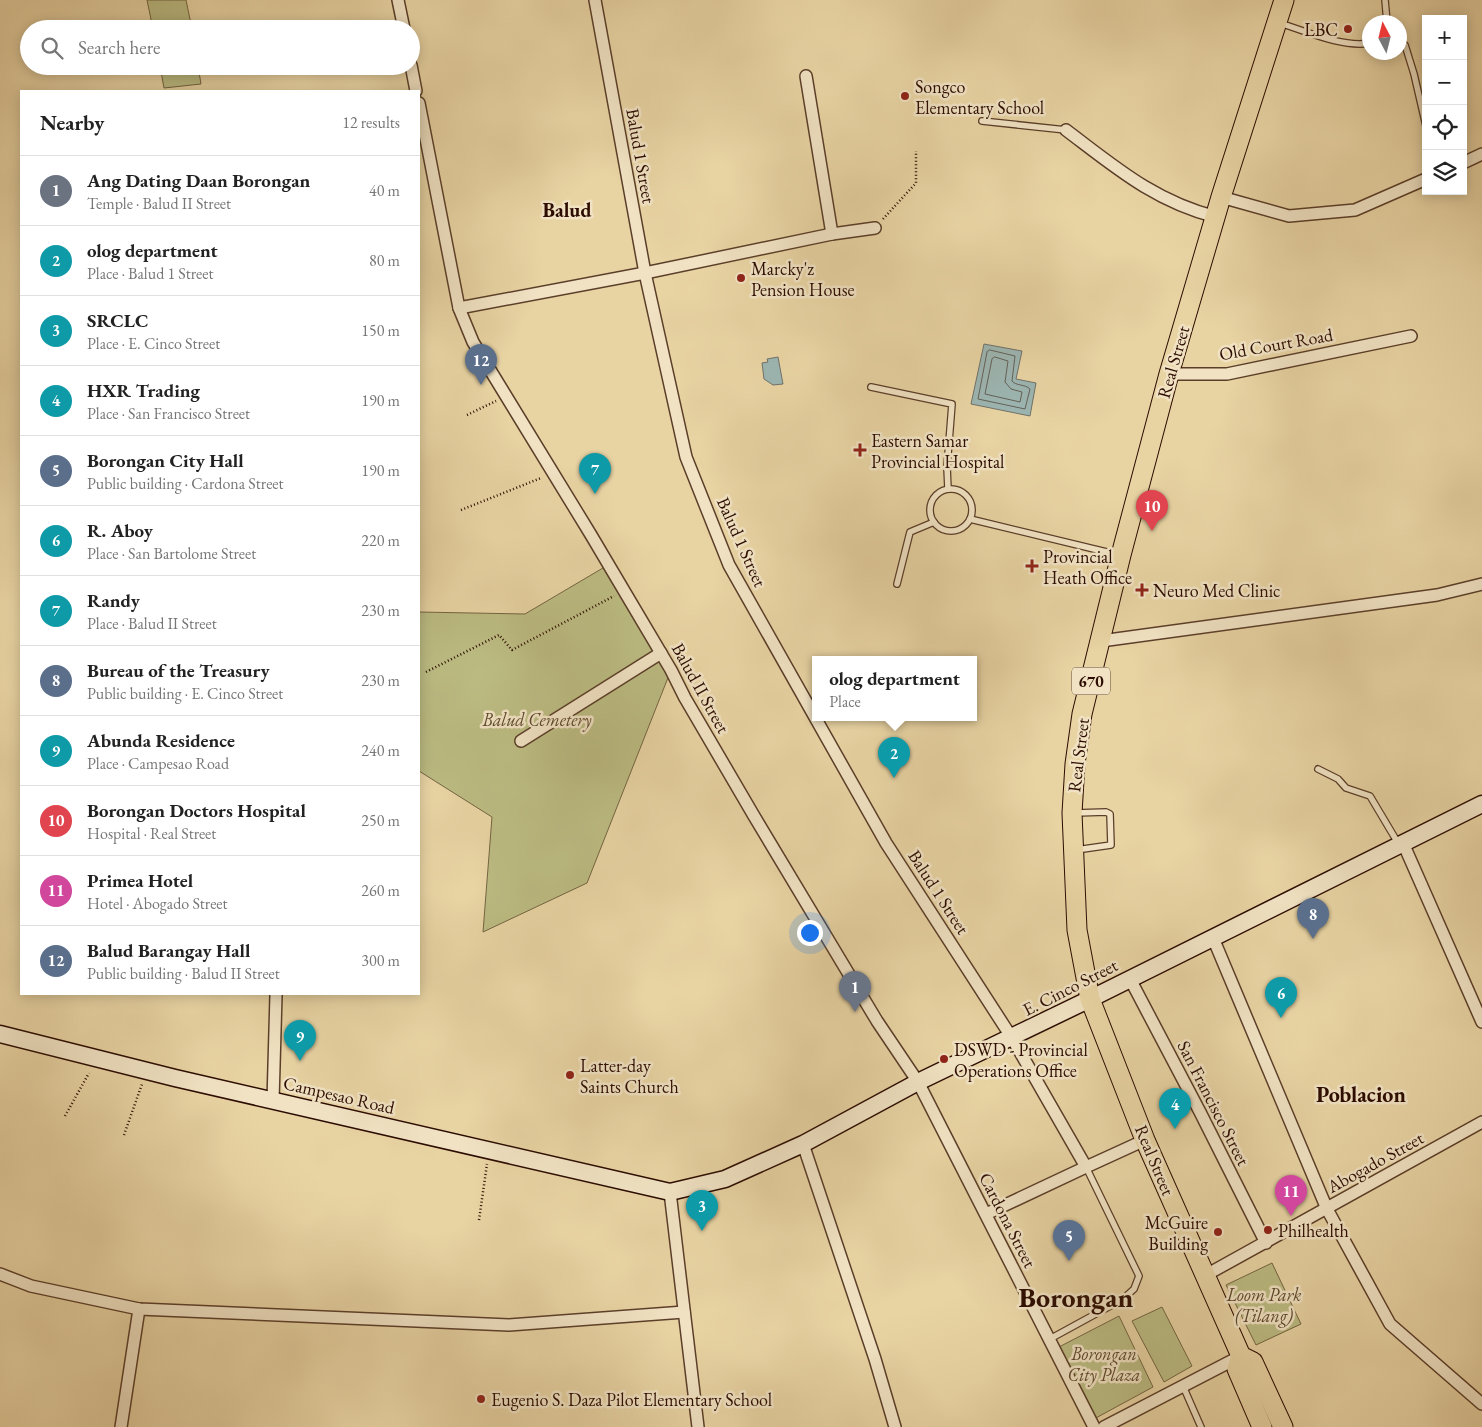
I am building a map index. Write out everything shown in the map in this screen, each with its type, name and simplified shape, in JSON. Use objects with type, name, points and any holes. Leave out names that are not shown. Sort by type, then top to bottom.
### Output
[{"type":"main road","name":"Real Street","points":[[1283,1427],[1253,1362],[1241,1356],[1145,1140],[1090,1000],[1077,930],[1072,813],[1075,764],[1082,714],[1121,555],[1169,374],[1221,197],[1284,0]]},
{"type":"main road","name":"Real Street","points":[[1241,1356],[1237,1369],[1262,1427]]},
{"type":"street","points":[[398,0],[402,20]]},
{"type":"street","name":"Balud 1 Street","points":[[595,0],[645,273],[686,457],[729,565],[812,712]]},
{"type":"street","points":[[413,75],[416,90]]},
{"type":"street","points":[[806,76],[832,234]]},
{"type":"street","name":"Balud II Street","points":[[420,108],[459,308],[473,342],[661,653],[754,816],[877,1021],[918,1082]]},
{"type":"street","points":[[1066,130],[1133,181],[1197,212],[1216,217]]},
{"type":"street","points":[[1467,160],[1482,154]]},
{"type":"street","points":[[1221,197],[1289,216],[1355,210],[1422,181]]},
{"type":"street","points":[[459,308],[645,273],[832,234],[875,228]]},
{"type":"street","name":"Old Court Road","points":[[1169,374],[1227,374],[1411,336]]},
{"type":"street","points":[[1101,641],[1437,595],[1482,584]]},
{"type":"street","points":[[521,740],[661,653]]},
{"type":"street","name":"Balud 1 Street","points":[[817,721],[886,843],[1012,1038],[1086,1166]]},
{"type":"street","name":"E. Cinco Street","points":[[670,1192],[725,1179],[803,1144],[918,1082],[1090,1000],[1482,804]]},
{"type":"street","points":[[1401,844],[1482,1022]]},
{"type":"street","points":[[1213,938],[1327,1209],[1390,1324],[1482,1404]]},
{"type":"street","name":"San Francisco Street","points":[[1130,979],[1266,1243]]},
{"type":"street","points":[[273,1100],[276,995]]},
{"type":"street","name":"Campesao Road","points":[[0,1034],[147,1071],[670,1192]]},
{"type":"street","name":"Cardona Street","points":[[918,1082],[1094,1427]]},
{"type":"street","name":"Abogado Street","points":[[1206,1275],[1482,1122]]},
{"type":"street","points":[[986,1214],[1145,1140]]},
{"type":"street","points":[[803,1144],[875,1359],[895,1427]]},
{"type":"street","points":[[670,1192],[698,1427]]},
{"type":"street","points":[[0,1274],[31,1286],[139,1309],[509,1324],[684,1312]]},
{"type":"street","points":[[121,1427],[139,1309]]},
{"type":"street","points":[[1104,1427],[1241,1356]]},
{"type":"lane","points":[[1385,0],[1386,15]]},
{"type":"lane","points":[[1276,22],[1337,41],[1362,44]]},
{"type":"lane","points":[[1407,51],[1422,109]]},
{"type":"lane","points":[[982,121],[1066,130]]},
{"type":"lane","points":[[871,387],[952,404],[947,467],[948,489]]},
{"type":"lane","points":[[948,489],[961,492],[969,500],[971,506],[970,519],[962,527],[950,530],[939,527],[930,514],[931,503],[938,494],[948,489]]},
{"type":"lane","points":[[970,519],[1121,555]]},
{"type":"lane","points":[[897,584],[910,532],[934,522]]},
{"type":"lane","points":[[1318,769],[1338,779],[1346,788],[1370,796],[1401,844]]},
{"type":"lane","points":[[1072,813],[1106,812],[1110,814],[1111,845],[1073,850]]},
{"type":"lane","points":[[1048,1340],[1123,1299],[1134,1289],[1139,1276],[1086,1166]]},
{"type":"lane","points":[[1183,1386],[1201,1427]]},
{"type":"path","points":[[875,228],[916,184],[916,151]]},
{"type":"path","points":[[467,415],[496,400]]},
{"type":"path","points":[[461,510],[547,475]]},
{"type":"path","points":[[426,672],[499,635],[512,650],[624,591]]},
{"type":"path","points":[[65,1116],[98,1059]]},
{"type":"path","points":[[124,1135],[147,1071]]},
{"type":"path","points":[[479,1220],[489,1150]]},
{"type":"green space","points":[[147,0],[186,0],[190,20],[151,20]]},
{"type":"green space","points":[[162,75],[200,75],[201,84],[164,88]]},
{"type":"green space","name":"Balud Cemetery","points":[[608,565],[671,670],[587,883],[483,932],[492,817],[420,772],[420,612],[525,614]]},
{"type":"green space","name":"Loom Park (Tilang)","points":[[1272,1263],[1301,1324],[1256,1345],[1226,1285]]},
{"type":"green space","points":[[1162,1307],[1192,1366],[1164,1382],[1132,1321]]},
{"type":"green space","name":"Borongan City Plaza","points":[[1119,1316],[1153,1387],[1094,1419],[1057,1348]]},
{"type":"water","points":[[984,344],[1022,351],[1016,379],[1036,383],[1030,416],[971,404]]},
{"type":"water","points":[[778,357],[783,384],[773,385],[764,379],[762,363],[768,362],[767,359]]},
{"type":"place","name":"LBC","points":[[1348,29]]},
{"type":"place","name":"Songco Elementary School","points":[[905,96]]},
{"type":"place","name":"Marcky'z Pension House","points":[[741,278]]},
{"type":"place","name":"Balud Barangay Hall","points":[[481,385]]},
{"type":"place","name":"Eastern Samar Provincial Hospital","points":[[860,450]]},
{"type":"place","name":"Randy","points":[[595,494]]},
{"type":"place","name":"Borongan Doctors Hospital","points":[[1152,531]]},
{"type":"place","name":"Provincial Heath Office","points":[[1032,566]]},
{"type":"place","name":"Neuro Med Clinic","points":[[1142,590]]},
{"type":"place","name":"olog department","points":[[894,778]]},
{"type":"place","name":"Bureau of the Treasury","points":[[1313,939]]},
{"type":"place","name":"Ang Dating Daan Borongan","points":[[855,1012]]},
{"type":"place","name":"R. Aboy","points":[[1281,1018]]},
{"type":"place","name":"DSWD - Provincial Operations Office","points":[[944,1059]]},
{"type":"place","name":"Abunda Residence","points":[[300,1061]]},
{"type":"place","name":"Latter-day Saints Church","points":[[570,1075]]},
{"type":"place","name":"HXR Trading","points":[[1175,1129]]},
{"type":"place","name":"Primea Hotel","points":[[1291,1216]]},
{"type":"place","name":"Philhealth","points":[[1268,1230]]},
{"type":"place","name":"SRCLC","points":[[702,1231]]},
{"type":"place","name":"McGuire Building","points":[[1218,1232]]},
{"type":"place","name":"Borongan City Hall","points":[[1069,1261]]},
{"type":"place","name":"Eugenio S. Daza Pilot Elementary School","points":[[481,1399]]},
{"type":"district","name":"Balud","points":[[567,210]]},
{"type":"district","name":"Poblacion","points":[[1361,1094]]},
{"type":"district","name":"Borongan","points":[[1076,1297]]}]
